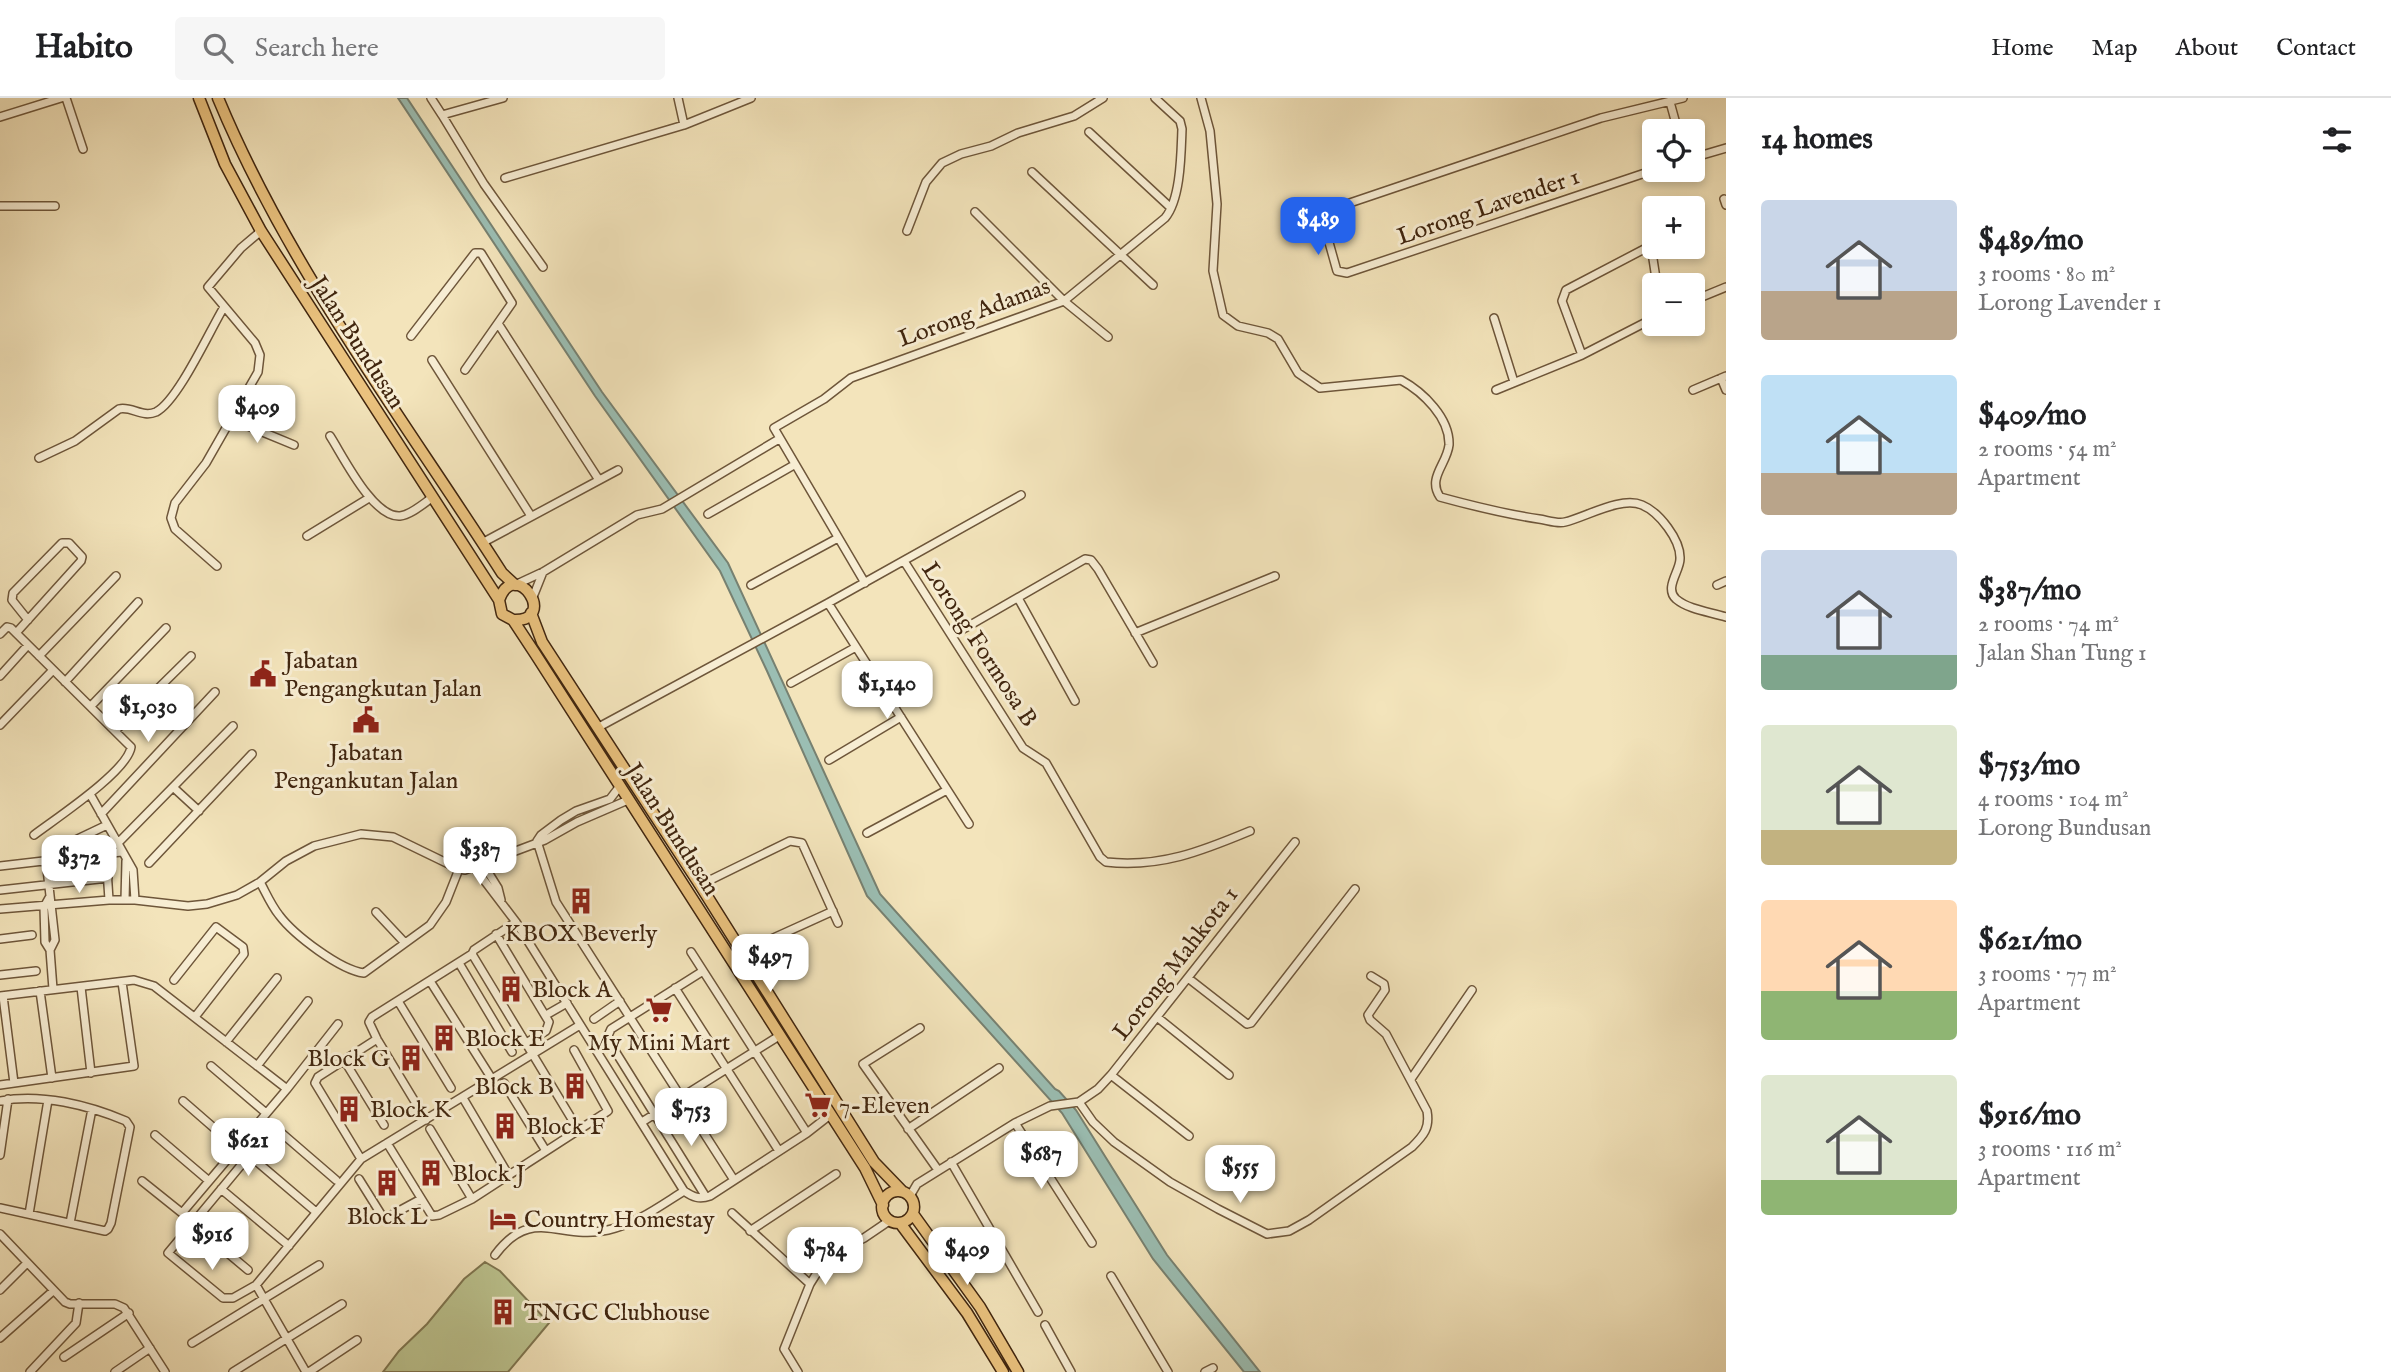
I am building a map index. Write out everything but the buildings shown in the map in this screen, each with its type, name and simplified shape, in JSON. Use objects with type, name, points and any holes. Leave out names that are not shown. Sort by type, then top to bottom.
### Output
[{"type":"main road","name":"Jalan Bundusan","points":[[199,98],[225,164],[261,231],[499,600],[502,614],[513,620],[865,1168],[883,1205]]},
{"type":"main road","name":"Jalan Bundusan","points":[[218,98],[242,155],[323,298],[502,573],[515,585],[526,588],[533,597],[531,612],[542,642],[700,885],[874,1161],[906,1194]]},
{"type":"main road","points":[[499,600],[506,588],[515,585]]},
{"type":"main road","points":[[513,620],[523,619],[531,612]]},
{"type":"main road","points":[[608,746],[629,789],[628,800]]},
{"type":"main road","points":[[906,1194],[914,1204],[913,1214],[906,1222],[889,1221],[884,1214],[883,1205],[887,1196],[906,1194]]},
{"type":"main road","points":[[913,1214],[980,1307],[1018,1372]]},
{"type":"main road","points":[[900,1223],[967,1313],[1003,1372]]},
{"type":"street","points":[[0,117],[63,98],[83,149]]},
{"type":"street","points":[[431,98],[484,184],[543,267]]},
{"type":"street","points":[[442,115],[503,98]]},
{"type":"street","points":[[678,98],[684,125]]},
{"type":"street","points":[[505,178],[684,125],[751,98]]},
{"type":"street","points":[[907,230],[926,181],[942,163],[961,154],[991,146],[1018,133],[1074,116],[1103,98]]},
{"type":"street","points":[[1088,132],[1171,208],[1176,194],[1182,129],[1180,121],[1155,98]]},
{"type":"street","points":[[1201,98],[1210,131],[1217,204],[1213,271],[1223,314],[1229,322],[1269,333],[1278,339],[1298,373],[1320,388],[1401,380],[1432,403],[1449,445],[1436,477],[1436,491],[1440,497],[1498,513],[1563,523],[1613,505],[1641,504],[1664,523],[1677,542],[1681,560],[1673,580],[1672,594],[1698,609],[1726,617]]},
{"type":"street","points":[[1675,119],[1670,102],[1683,98]]},
{"type":"street","name":"Lorong Lavender 1","points":[[1642,174],[1348,273],[1337,271],[1323,221],[1325,214],[1455,166],[1601,118],[1670,102]]},
{"type":"street","points":[[1705,154],[1726,148]]},
{"type":"street","points":[[1032,172],[1153,285]]},
{"type":"street","points":[[0,206],[55,206]]},
{"type":"street","name":"Lorong Adamas","points":[[779,439],[774,428],[851,378],[1064,301],[1165,218],[1171,208]]},
{"type":"street","points":[[975,212],[1064,301],[1108,337]]},
{"type":"street","points":[[217,566],[175,529],[171,518],[175,503],[206,463],[254,379],[260,355],[255,343],[208,287],[241,248],[261,231]]},
{"type":"street","points":[[1582,355],[1562,301],[1566,290],[1642,250]]},
{"type":"street","points":[[411,336],[475,253],[482,254],[511,299],[510,307],[465,370]]},
{"type":"street","points":[[1705,296],[1726,287]]},
{"type":"street","points":[[39,458],[75,441],[119,409],[128,408],[149,414],[161,408],[184,379],[224,307]]},
{"type":"street","points":[[1494,318],[1514,382]]},
{"type":"street","points":[[1496,390],[1582,355],[1642,324]]},
{"type":"street","points":[[499,325],[599,480]]},
{"type":"street","points":[[432,360],[531,516]]},
{"type":"street","points":[[1693,390],[1723,377],[1726,390]]},
{"type":"street","points":[[230,419],[294,445]]},
{"type":"street","points":[[330,436],[369,498],[390,514],[405,515],[433,497]]},
{"type":"street","points":[[515,585],[543,572],[637,515],[662,509],[779,439],[865,583]]},
{"type":"street","points":[[708,514],[794,465]]},
{"type":"street","points":[[482,542],[618,470]]},
{"type":"street","points":[[597,728],[1021,495]]},
{"type":"street","points":[[307,536],[369,498]]},
{"type":"street","points":[[751,585],[838,538]]},
{"type":"street","points":[[16,633],[28,620],[81,561],[79,551],[69,543],[62,543],[13,593],[14,604],[28,620]]},
{"type":"street","points":[[953,635],[1085,559],[1091,560],[1153,663]]},
{"type":"street","name":"Lorong Formosa B","points":[[904,561],[1023,748],[1046,763],[1100,857],[1106,862],[1190,856],[1250,831]]},
{"type":"street","points":[[533,597],[543,572]]},
{"type":"street","points":[[39,656],[116,576]]},
{"type":"street","points":[[1135,634],[1276,576]]},
{"type":"street","points":[[1717,585],[1726,581]]},
{"type":"street","points":[[1018,598],[1075,701]]},
{"type":"street","points":[[65,682],[138,602]]},
{"type":"street","points":[[828,603],[969,824]]},
{"type":"street","points":[[0,634],[7,627],[16,633],[131,747],[130,754],[90,794],[34,835]]},
{"type":"street","points":[[91,706],[166,628]]},
{"type":"street","points":[[0,676],[28,645]]},
{"type":"street","points":[[791,683],[856,647]]},
{"type":"street","points":[[116,730],[191,656]]},
{"type":"street","points":[[0,725],[53,670]]},
{"type":"street","points":[[101,814],[215,692]]},
{"type":"street","points":[[829,760],[901,717]]},
{"type":"street","points":[[118,843],[233,726]]},
{"type":"street","points":[[149,863],[253,754]]},
{"type":"street","points":[[537,841],[561,820],[610,799],[620,786]]},
{"type":"street","points":[[174,788],[199,811]]},
{"type":"street","points":[[867,833],[947,790]]},
{"type":"street","points":[[90,794],[133,870],[135,900]]},
{"type":"street","points":[[0,909],[125,900],[188,906],[207,904],[237,895],[313,846],[361,834],[393,838],[459,869],[474,867],[545,840],[577,821],[628,800]]},
{"type":"street","points":[[65,845],[107,825]]},
{"type":"street","points":[[537,841],[556,902],[734,1180]]},
{"type":"street","points":[[700,885],[790,841],[802,843],[838,923]]},
{"type":"street","name":"Lorong Mahkota 1","points":[[1076,1102],[1098,1089],[1111,1075],[1295,842]]},
{"type":"street","points":[[0,866],[121,852]]},
{"type":"street","points":[[106,854],[109,901]]},
{"type":"street","points":[[46,860],[49,904],[46,942],[50,950],[53,989]]},
{"type":"street","points":[[125,900],[127,860]]},
{"type":"street","points":[[482,864],[498,888],[501,900]]},
{"type":"street","points":[[474,867],[516,922],[684,1191],[693,1197],[706,1197],[779,1152],[830,1115]]},
{"type":"street","points":[[260,882],[277,913],[293,931],[349,969],[364,973],[429,925],[446,902],[459,869]]},
{"type":"street","points":[[0,890],[108,878]]},
{"type":"street","points":[[1188,978],[1247,1024],[1251,1023],[1355,889]]},
{"type":"street","points":[[758,945],[833,911]]},
{"type":"street","points":[[376,912],[405,943]]},
{"type":"street","points":[[426,1120],[369,1025],[370,1019],[472,954],[516,922]]},
{"type":"street","points":[[174,980],[214,928],[220,927],[243,947],[244,954],[195,1017]]},
{"type":"street","points":[[0,939],[32,934]]},
{"type":"street","points":[[496,934],[549,1022],[546,1031],[526,1043]]},
{"type":"street","points":[[691,952],[807,1133]]},
{"type":"street","points":[[472,954],[579,1131]]},
{"type":"street","points":[[458,963],[513,1052]]},
{"type":"street","points":[[0,975],[36,971]]},
{"type":"street","points":[[703,971],[608,1031],[607,1040],[706,1197]]},
{"type":"street","points":[[906,1194],[938,1170],[1015,1123],[1050,1106],[1076,1102],[1114,1142],[1170,1182],[1267,1234],[1289,1231],[1309,1220],[1412,1147],[1425,1134],[1429,1122],[1427,1111],[1411,1079],[1385,1034],[1368,1015],[1385,990],[1384,984],[1371,976]]},
{"type":"street","points":[[226,1042],[277,978]]},
{"type":"street","points":[[14,1083],[2,996],[145,981],[287,1089]]},
{"type":"street","points":[[430,981],[492,1079]]},
{"type":"street","points":[[0,1085],[135,1066],[122,982]]},
{"type":"street","points":[[81,987],[91,1073]]},
{"type":"street","points":[[675,988],[779,1152]]},
{"type":"street","points":[[1411,1079],[1472,990]]},
{"type":"street","points":[[40,991],[52,1078]]},
{"type":"street","points":[[257,1066],[308,1001]]},
{"type":"street","points":[[398,1001],[451,1088]]},
{"type":"street","points":[[594,1019],[620,1001]]},
{"type":"street","points":[[546,1015],[567,1003]]},
{"type":"street","points":[[1157,1017],[1229,1075]]},
{"type":"street","points":[[142,1181],[182,1213],[338,1024]]},
{"type":"street","points":[[336,1180],[275,1128],[270,1130],[168,1254],[223,1298],[233,1298],[256,1285],[361,1159],[580,1025]]},
{"type":"street","points":[[920,1028],[863,1064],[938,1170]]},
{"type":"street","points":[[642,1122],[779,1035]]},
{"type":"street","points":[[361,1159],[315,1083],[318,1077],[377,1039]]},
{"type":"street","points":[[387,1143],[432,1216],[472,1199],[606,1113],[608,1108],[574,1050]]},
{"type":"street","points":[[344,1060],[384,1125]]},
{"type":"street","points":[[211,1066],[266,1113]]},
{"type":"street","points":[[908,1129],[999,1068]]},
{"type":"street","points":[[1111,1075],[1189,1136]]},
{"type":"street","points":[[504,1083],[546,1151]]},
{"type":"street","points":[[0,1155],[4,1100],[27,1096],[92,1109],[126,1121],[130,1127],[110,1227],[104,1231],[0,1208]]},
{"type":"street","points":[[463,1098],[509,1176]]},
{"type":"street","points":[[29,1214],[48,1100]]},
{"type":"street","points":[[183,1101],[237,1148]]},
{"type":"street","points":[[70,1223],[92,1109]]},
{"type":"street","points":[[1015,1123],[1092,1243]]},
{"type":"street","points":[[430,1129],[472,1199]]},
{"type":"street","points":[[155,1135],[209,1181]]},
{"type":"street","points":[[249,1155],[316,1212]]},
{"type":"street","points":[[951,1163],[1038,1312]]},
{"type":"street","points":[[750,1231],[836,1174]]},
{"type":"street","points":[[359,1179],[384,1219],[421,1199]]},
{"type":"street","points":[[221,1189],[289,1246]]},
{"type":"street","points":[[495,1255],[508,1239],[525,1228],[538,1226],[581,1233],[611,1230],[636,1221],[684,1191]]},
{"type":"street","points":[[732,1213],[810,1284]]},
{"type":"street","points":[[798,1372],[784,1349],[810,1284],[834,1253],[864,1238],[889,1221]]},
{"type":"street","points":[[192,1223],[248,1270]]},
{"type":"street","points":[[0,1235],[65,1302],[115,1304],[129,1313],[165,1372]]},
{"type":"street","points":[[0,1290],[27,1264]]},
{"type":"street","points":[[192,1343],[319,1265]]},
{"type":"street","points":[[1111,1276],[1168,1372]]},
{"type":"street","points":[[256,1285],[308,1372],[357,1340]]},
{"type":"street","points":[[0,1338],[53,1292]]},
{"type":"street","points":[[30,1372],[73,1329],[78,1318],[79,1303]]},
{"type":"street","points":[[233,1372],[342,1304]]},
{"type":"street","points":[[64,1357],[129,1313]]},
{"type":"street","points":[[1045,1325],[1071,1372]]},
{"type":"street","points":[[115,1372],[150,1348]]},
{"type":"green space","points":[[485,1262],[500,1271],[549,1323],[508,1372],[383,1372],[464,1279]]},
{"type":"water","points":[[398,98],[407,98],[602,392],[728,563],[880,894],[1076,1110],[1167,1255],[1260,1372],[1244,1372],[1153,1259],[1062,1113],[867,896],[720,571],[595,396]]},
{"type":"place","name":"Jabatan Pengangkutan Jalan","points":[[263,674]]},
{"type":"place","name":"Jabatan Pengankutan Jalan","points":[[366,720]]},
{"type":"place","name":"KBOX Beverly","points":[[581,901]]},
{"type":"place","name":"Block A","points":[[511,989]]},
{"type":"place","name":"My Mini Mart","points":[[659,1010]]},
{"type":"place","name":"Block E","points":[[444,1038]]},
{"type":"place","name":"Block G","points":[[411,1058]]},
{"type":"place","name":"Block B","points":[[575,1086]]},
{"type":"place","name":"7-Eleven","points":[[818,1105]]},
{"type":"place","name":"Block K","points":[[349,1109]]},
{"type":"place","name":"Block F","points":[[505,1126]]},
{"type":"place","name":"Block J","points":[[431,1173]]},
{"type":"place","name":"Block L","points":[[387,1183]]},
{"type":"place","name":"Country Homestay","points":[[503,1219]]},
{"type":"place","name":"TNGC Clubhouse","points":[[503,1312]]}]
